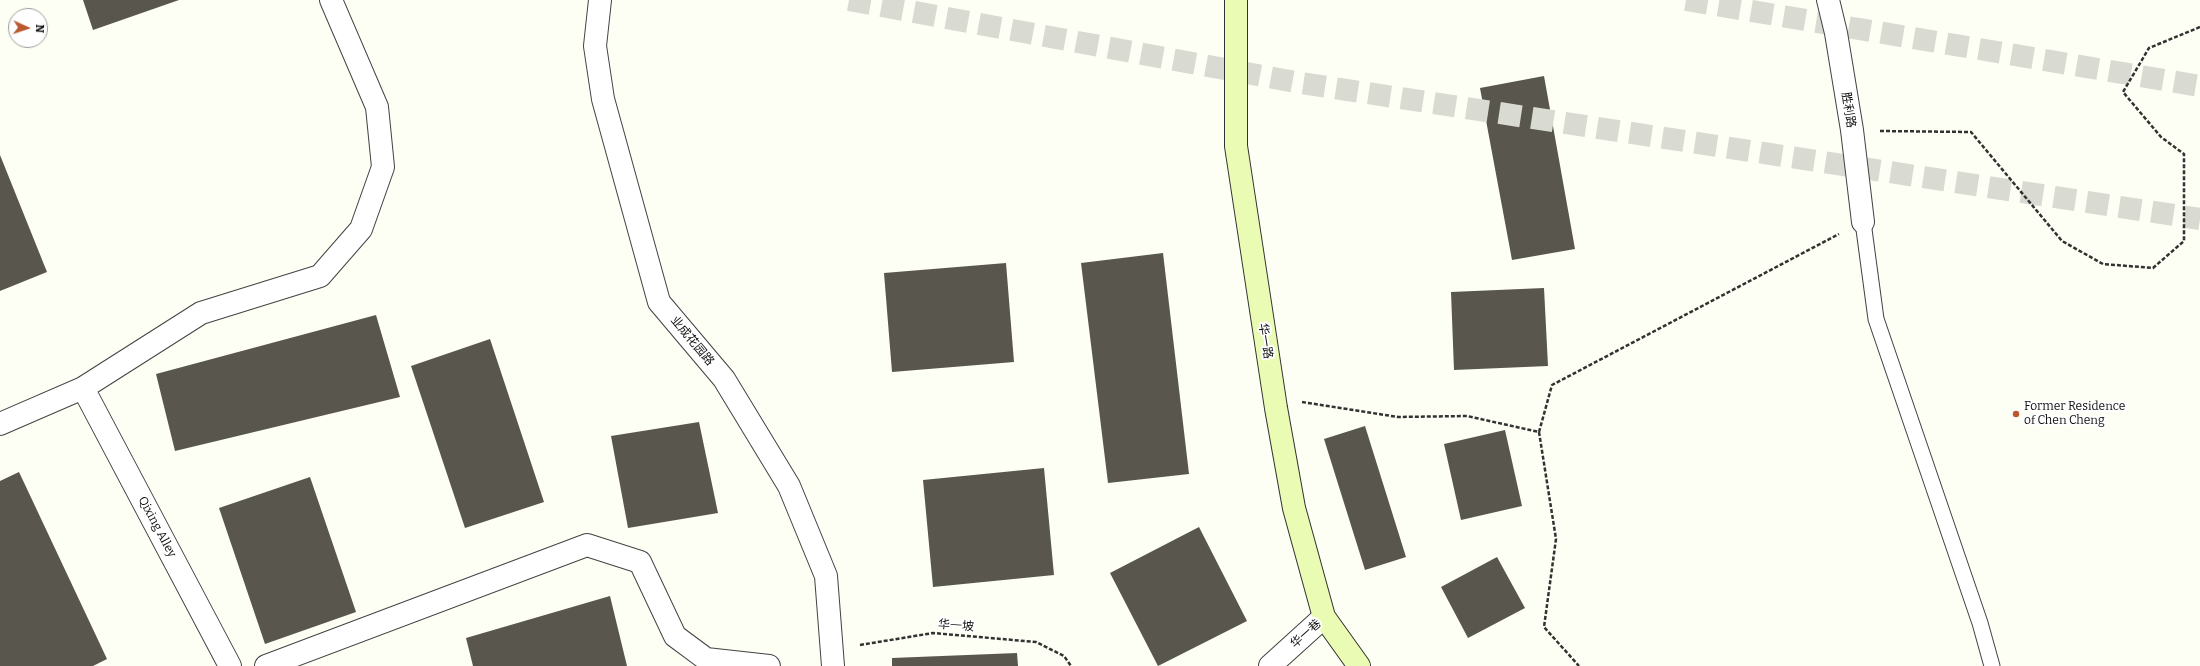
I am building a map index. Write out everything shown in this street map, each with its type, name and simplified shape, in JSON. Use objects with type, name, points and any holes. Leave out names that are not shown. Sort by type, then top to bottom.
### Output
[{"type":"street","points":[[0,424],[83,388],[201,313],[320,276],[361,229],[383,167],[377,107],[331,0]]},
{"type":"street","name":"业成花园路","points":[[600,0],[595,46],[602,99],[659,302],[724,378],[790,486],[826,576],[833,658]]},
{"type":"street","name":"华一路","points":[[1236,0],[1236,146],[1276,408],[1294,508],[1324,617],[1359,666]]},
{"type":"street","name":"胜利路","points":[[1828,0],[1836,34],[1852,130],[1863,222]]},
{"type":"street","name":"Qixing Alley","points":[[83,388],[230,666]]},
{"type":"street","points":[[266,666],[587,545],[640,562],[675,636],[706,659],[769,666]]},
{"type":"street","name":"华一巷","points":[[1270,666],[1324,617]]},
{"type":"lane","points":[[1863,222],[1876,319],[1980,623],[1992,666]]},
{"type":"path","points":[[1852,130],[1971,132],[2062,241],[2103,264],[2153,268],[2184,241],[2184,154],[2160,137],[2123,92],[2149,48],[2200,27]]},
{"type":"path","points":[[1579,666],[1544,627],[1556,539],[1540,432],[1552,386],[1863,222]]},
{"type":"path","points":[[1276,408],[1303,402],[1398,417],[1467,416],[1540,432]]},
{"type":"path","name":"华一坡","points":[[833,658],[933,634],[1036,642],[1064,656],[1071,666]]},
{"type":"building","points":[[83,0],[179,0],[93,30]]},
{"type":"building","points":[[1544,76],[1575,249],[1512,260],[1480,88]]},
{"type":"building","points":[[0,155],[47,272],[0,291]]},
{"type":"building","points":[[1163,253],[1189,474],[1108,483],[1081,263]]},
{"type":"building","points":[[1006,263],[1014,362],[892,372],[884,273]]},
{"type":"building","points":[[1544,288],[1548,366],[1454,370],[1451,292]]},
{"type":"building","points":[[376,315],[400,397],[175,451],[156,374]]},
{"type":"building","points":[[490,339],[544,502],[465,528],[411,366]]},
{"type":"building","points":[[699,422],[718,513],[628,528],[611,436]]},
{"type":"building","points":[[1365,426],[1406,557],[1365,570],[1324,439]]},
{"type":"building","points":[[1505,430],[1522,506],[1461,520],[1444,444]]},
{"type":"building","points":[[1044,468],[1054,575],[933,587],[923,480]]},
{"type":"building","points":[[19,472],[107,659],[93,666],[0,666],[0,481]]},
{"type":"building","points":[[310,477],[356,612],[265,644],[219,508]]},
{"type":"building","points":[[1199,527],[1247,621],[1158,666],[1110,573]]},
{"type":"building","points":[[1497,557],[1525,608],[1468,638],[1441,587]]},
{"type":"building","points":[[610,596],[627,666],[473,666],[466,638]]},
{"type":"building","points":[[1017,653],[1018,666],[892,666],[892,658]]},
{"type":"tunnel","points":[[849,0],[1301,83],[2200,219]]},
{"type":"tunnel","points":[[1686,0],[2200,86]]},
{"type":"place","name":"Former Residence of Chen Cheng","points":[[2016,414]]}]
